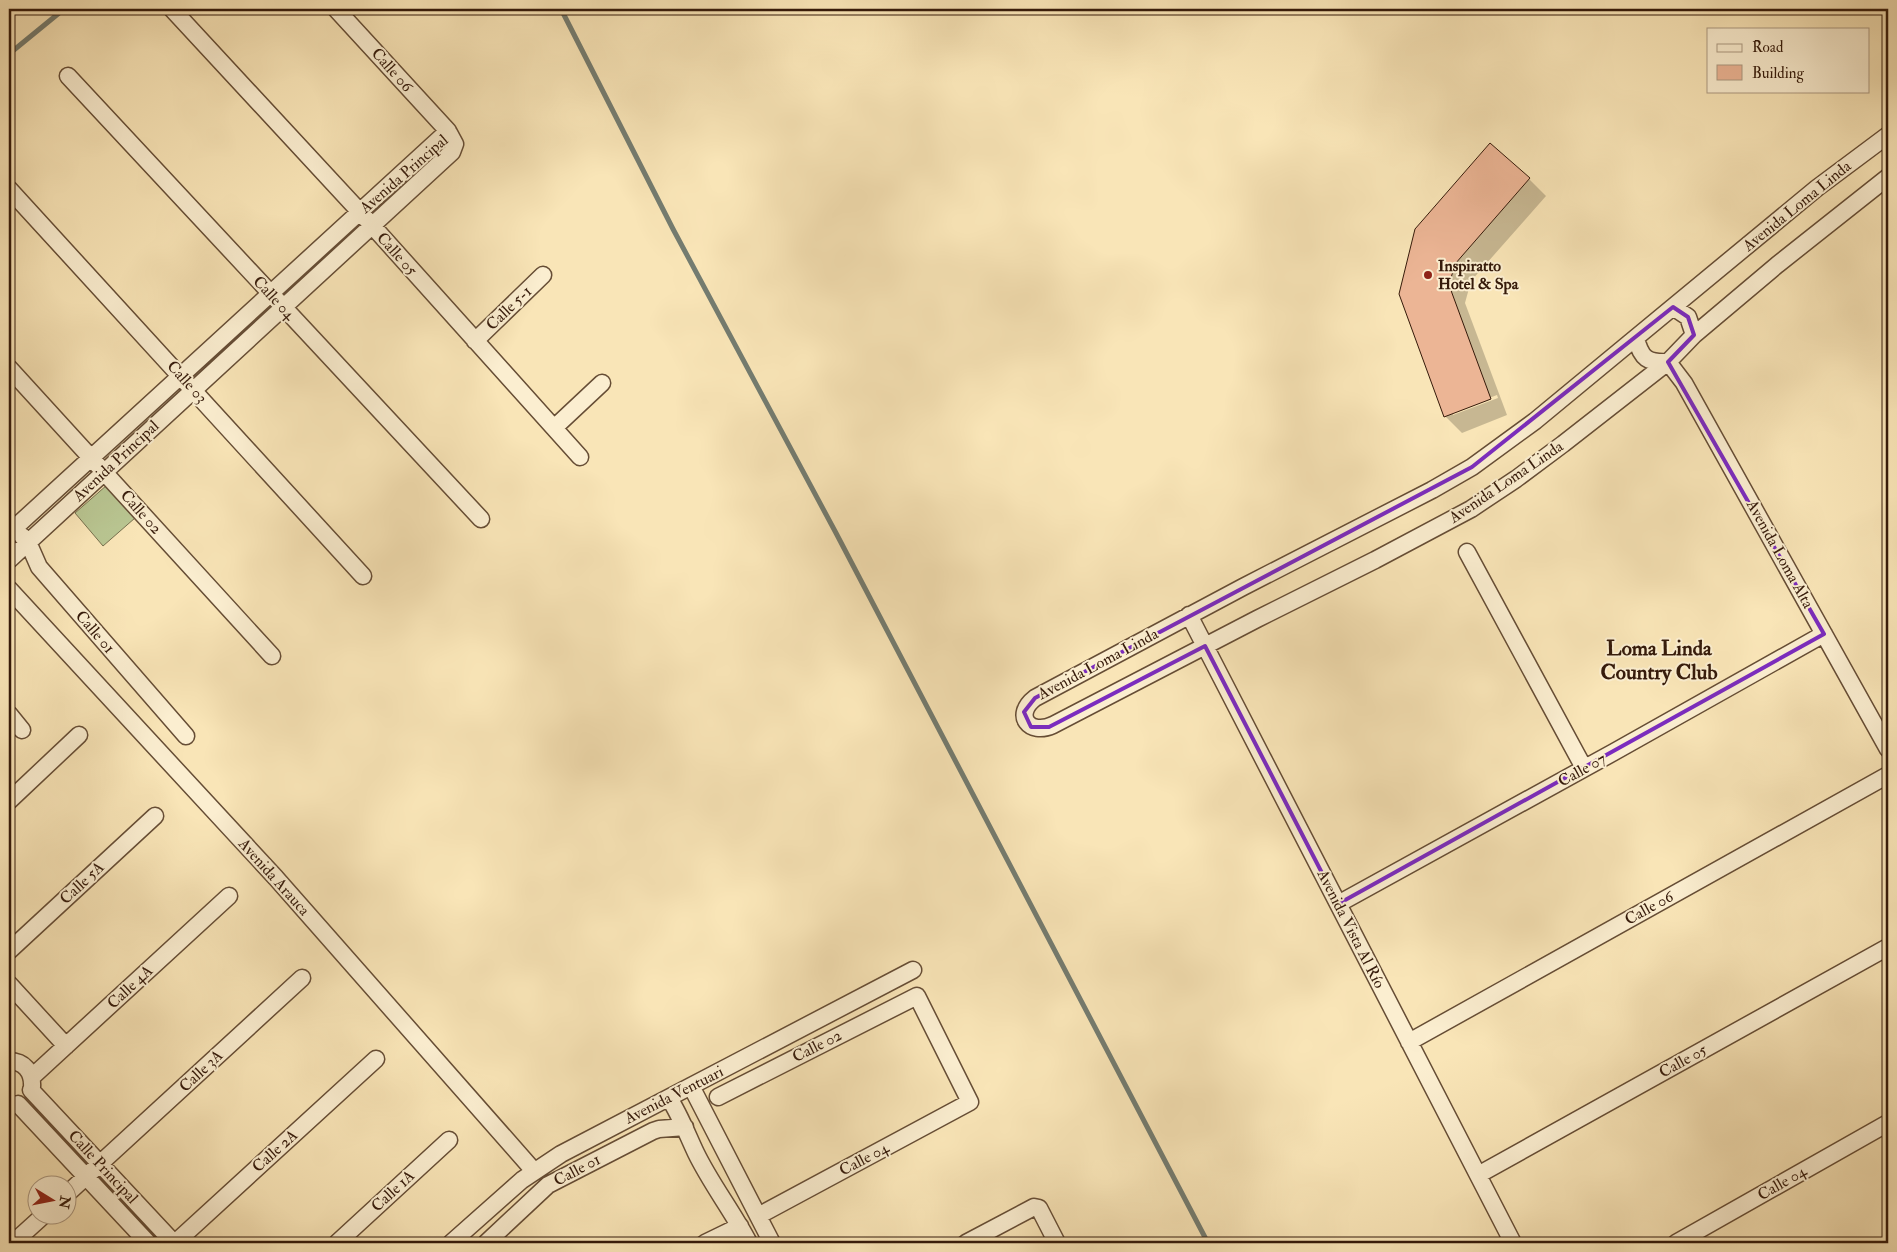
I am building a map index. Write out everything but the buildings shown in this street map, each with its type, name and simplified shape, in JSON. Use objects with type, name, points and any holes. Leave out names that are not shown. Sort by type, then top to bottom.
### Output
[{"type":"street","name":"Calle 05","points":[[172,9],[360,212],[580,457]]},
{"type":"street","name":"Calle 06","points":[[336,9],[448,131]]},
{"type":"street","name":"Calle 04","points":[[68,76],[481,519]]},
{"type":"street","name":"Avenida Principal","points":[[9,560],[452,152],[455,144],[448,131],[11,529]]},
{"type":"street","name":"Avenida Loma Linda","points":[[1888,136],[1817,188],[1535,422],[1466,471],[1189,615],[1035,698],[1025,708],[1024,716],[1026,721],[1035,728],[1049,727],[1471,509],[1516,479],[1668,362],[1694,335],[1778,264],[1888,177]]},
{"type":"street","name":"Calle 03","points":[[9,189],[363,576]]},
{"type":"street","name":"Calle 5-1","points":[[475,341],[543,275]]},
{"type":"street","points":[[1673,307],[1688,317],[1694,335]]},
{"type":"street","points":[[1636,338],[1639,348],[1648,360],[1653,363],[1668,362]]},
{"type":"street","name":"Avenida Loma Alta","points":[[1668,362],[1684,383],[1699,409],[1888,749]]},
{"type":"street","name":"Calle 02","points":[[9,368],[272,656]]},
{"type":"street","points":[[554,428],[602,383]]},
{"type":"street","name":"Calle 01","points":[[11,529],[28,542],[38,566],[186,736]]},
{"type":"street","points":[[1467,552],[1584,768]]},
{"type":"street","name":"Avenida Arauca","points":[[9,588],[276,878],[534,1171]]},
{"type":"street","name":"Avenida Vista Al Río","points":[[1189,615],[1513,1243]]},
{"type":"street","name":"Calle 07","points":[[1338,904],[1824,634]]},
{"type":"street","points":[[9,714],[22,730]]},
{"type":"street","points":[[9,801],[79,735]]},
{"type":"street","name":"Calle 06","points":[[1409,1042],[1888,774]]},
{"type":"street","name":"Calle 5A","points":[[9,950],[155,816]]},
{"type":"street","name":"Calle 4A","points":[[13,1104],[24,1100],[32,1084],[66,1046],[229,896]]},
{"type":"street","name":"Calle 05","points":[[1478,1175],[1888,947]]},
{"type":"street","name":"Avenida Ventuari","points":[[451,1243],[534,1171],[561,1154],[912,970]]},
{"type":"street","name":"Calle 3A","points":[[78,1184],[302,978]]},
{"type":"street","points":[[9,984],[66,1046]]},
{"type":"street","name":"Calle 02","points":[[718,1097],[916,996],[970,1102]]},
{"type":"street","name":"Calle 2A","points":[[175,1243],[376,1059]]},
{"type":"street","name":"Calle Principal","points":[[9,1061],[20,1063],[26,1067],[32,1084],[100,1164],[175,1243]]},
{"type":"street","points":[[691,1086],[772,1243]]},
{"type":"street","points":[[668,1098],[685,1127],[696,1154],[740,1226],[748,1243]]},
{"type":"street","name":"Calle 04","points":[[758,1216],[970,1102]]},
{"type":"street","name":"Calle Principal","points":[[13,1104],[86,1176],[148,1243]]},
{"type":"street","name":"Calle 04","points":[[1676,1243],[1888,1123]]},
{"type":"street","name":"Calle 01","points":[[486,1243],[548,1185],[653,1130],[685,1127]]},
{"type":"street","name":"Calle 1A","points":[[337,1243],[449,1140]]},
{"type":"street","points":[[966,1243],[1034,1207],[1039,1208],[1057,1243]]},
{"type":"street","points":[[13,1243],[33,1224]]},
{"type":"street","points":[[704,1243],[740,1226]]},
{"type":"highlighted area","points":[[1673,307],[1688,317],[1694,335],[1668,362],[1824,634],[1338,904],[1205,646],[1049,727],[1031,727],[1024,712],[1035,698],[1472,467]]},
{"type":"green space","points":[[107,485],[135,518],[103,546],[75,513]]},
{"type":"waterway","points":[[9,54],[64,9]]},
{"type":"waterway","points":[[561,9],[673,229],[836,533],[1208,1243]]},
{"type":"place","name":"Inspiratto Hotel & Spa","points":[[1428,275]]},
{"type":"district","name":"Loma Linda Country Club","points":[[1659,660]]}]
